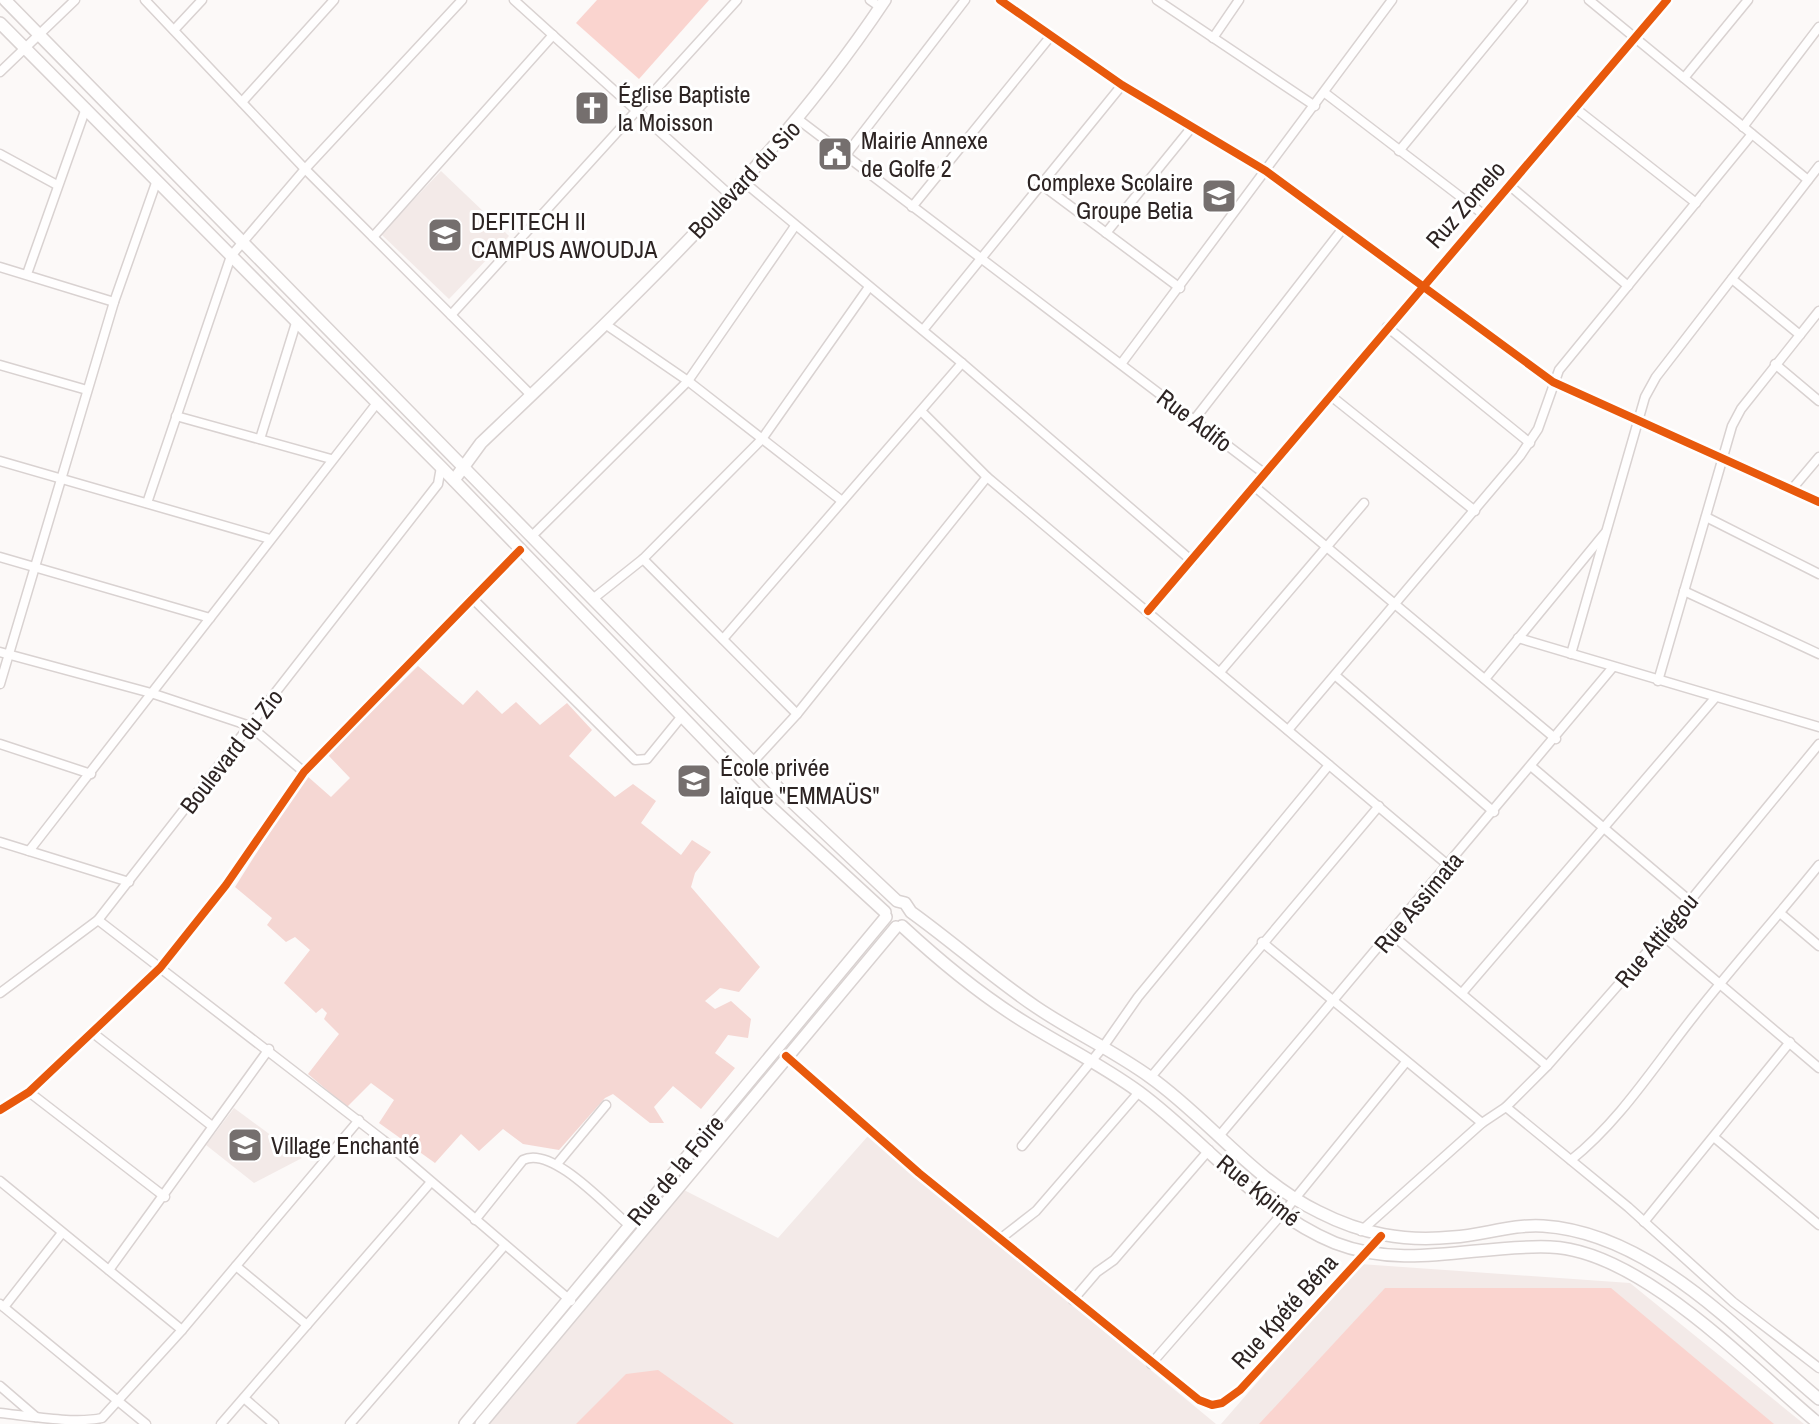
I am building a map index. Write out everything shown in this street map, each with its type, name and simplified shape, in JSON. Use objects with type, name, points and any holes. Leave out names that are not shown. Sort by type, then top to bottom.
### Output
[{"type":"main road","points":[[5,0],[755,763],[911,912],[1029,1002],[1151,1077],[1294,1199],[1361,1231],[1381,1236],[1453,1237],[1522,1227],[1573,1230],[1632,1251],[1691,1291],[1819,1399]]},
{"type":"main road","name":"Boulevard du Sio","points":[[454,480],[481,443],[605,324],[744,182],[799,120],[883,4]]},
{"type":"main road","points":[[0,23],[454,480],[778,814],[899,927]]},
{"type":"main road","name":"Boulevard du Sio","points":[[441,467],[455,455],[481,443]]},
{"type":"main road","points":[[885,915],[897,901]]},
{"type":"main road","points":[[481,1424],[786,1056],[899,927],[909,921],[911,912]]},
{"type":"main road","name":"Rue de la Foire","points":[[465,1424],[885,915]]},
{"type":"main road","name":"Rue Kpimé","points":[[899,927],[997,1003],[1139,1092],[1283,1213],[1317,1235],[1365,1252],[1437,1257],[1523,1246],[1573,1249],[1619,1267],[1676,1305],[1819,1424]]},
{"type":"main road","points":[[1676,1305],[1691,1291]]},
{"type":"street","points":[[0,72],[75,0]]},
{"type":"street","points":[[145,0],[305,169],[531,395]]},
{"type":"street","points":[[174,30],[202,0]]},
{"type":"street","points":[[242,102],[334,0]]},
{"type":"street","points":[[147,503],[231,256],[305,169],[462,0]]},
{"type":"street","points":[[514,0],[731,196]]},
{"type":"street","points":[[451,315],[737,0]]},
{"type":"street","points":[[870,0],[883,4]]},
{"type":"street","points":[[845,156],[965,0]]},
{"type":"street","points":[[1157,0],[1315,106]]},
{"type":"street","points":[[1213,38],[1239,0]]},
{"type":"street","points":[[1121,364],[1392,0]]},
{"type":"street","points":[[1399,151],[1523,0]]},
{"type":"street","points":[[1589,0],[1808,180]]},
{"type":"street","name":"Ruz Zomelo","points":[[1265,474],[1421,286],[1667,0]]},
{"type":"street","points":[[1684,78],[1748,0]]},
{"type":"street","points":[[1005,2],[1050,37],[1122,85],[1266,171],[1553,382],[1819,502]]},
{"type":"street","points":[[1743,127],[1819,27]]},
{"type":"street","points":[[373,237],[553,35]]},
{"type":"street","points":[[912,207],[1050,37]]},
{"type":"street","points":[[923,330],[1122,85]]},
{"type":"street","points":[[1325,93],[1483,214]]},
{"type":"street","points":[[27,274],[86,108]]},
{"type":"street","points":[[1575,108],[1696,203]]},
{"type":"street","name":"Rue Adifo","points":[[799,120],[1265,474]]},
{"type":"street","points":[[1106,233],[1192,127]]},
{"type":"street","points":[[1288,730],[1530,443],[1553,382],[1752,134]]},
{"type":"street","points":[[0,154],[57,185]]},
{"type":"street","points":[[1571,654],[1637,419],[1656,377],[1819,166]]},
{"type":"street","points":[[0,684],[4,653],[35,568],[114,302],[157,180]]},
{"type":"street","points":[[744,182],[923,330],[1192,561]]},
{"type":"street","points":[[1042,185],[1180,288]]},
{"type":"street","points":[[1509,185],[1628,286]]},
{"type":"street","points":[[533,535],[688,381],[795,226]]},
{"type":"street","points":[[1194,420],[1344,227]]},
{"type":"street","points":[[0,267],[114,302]]},
{"type":"street","points":[[1732,279],[1800,335]]},
{"type":"street","points":[[594,598],[643,559],[762,439],[869,287]]},
{"type":"street","points":[[1658,681],[1723,458],[1741,409],[1819,311]]},
{"type":"street","points":[[260,439],[296,323]]},
{"type":"street","points":[[605,324],[688,381],[842,501]]},
{"type":"street","points":[[1387,327],[1530,443]]},
{"type":"street","points":[[723,639],[962,363]]},
{"type":"street","points":[[1775,364],[1819,401]]},
{"type":"street","points":[[0,365],[87,390]]},
{"type":"street","points":[[1331,396],[1475,511]]},
{"type":"street","points":[[29,851],[377,403]]},
{"type":"street","points":[[922,412],[987,477],[1449,866]]},
{"type":"street","points":[[176,416],[331,459]]},
{"type":"street","points":[[1792,489],[1819,457]]},
{"type":"street","points":[[0,461],[270,539]]},
{"type":"street","name":"Boulevard du Zio","points":[[0,993],[98,920],[438,484],[441,467]]},
{"type":"street","points":[[1148,611],[1265,474]]},
{"type":"street","points":[[741,775],[797,714],[987,477]]},
{"type":"street","points":[[438,484],[454,480]]},
{"type":"street","points":[[1255,487],[1556,739]]},
{"type":"street","points":[[1220,672],[1364,503]]},
{"type":"street","points":[[1706,517],[1819,574]]},
{"type":"street","points":[[1485,679],[1608,529]]},
{"type":"street","points":[[0,1110],[29,1092],[160,968],[219,895],[304,772],[520,550]]},
{"type":"street","points":[[0,557],[210,618]]},
{"type":"street","points":[[643,559],[797,714]]},
{"type":"street","points":[[1684,591],[1819,654]]},
{"type":"street","points":[[472,598],[635,760],[647,759],[682,716]]},
{"type":"street","points":[[1518,638],[1819,727]]},
{"type":"street","points":[[4,653],[151,693],[250,726],[304,772]]},
{"type":"street","name":"Rue Assimata","points":[[1220,1135],[1556,739],[1613,667]]},
{"type":"street","points":[[1336,676],[1494,812]]},
{"type":"street","points":[[1462,993],[1605,830],[1715,698]]},
{"type":"street","points":[[0,744],[91,774]]},
{"type":"street","name":"Rue Attiégou","points":[[1361,1231],[1482,1123],[1506,1107],[1547,1066],[1662,935],[1819,744]]},
{"type":"street","points":[[1022,1146],[1103,1047],[1138,997],[1329,765]]},
{"type":"street","points":[[1532,767],[1690,901]]},
{"type":"street","points":[[1151,1077],[1379,806]]},
{"type":"street","points":[[0,842],[129,882]]},
{"type":"street","points":[[1571,1160],[1592,1143],[1634,1094],[1719,984],[1819,865]]},
{"type":"street","points":[[1780,913],[1819,946]]},
{"type":"street","points":[[98,920],[359,1120],[578,1307]]},
{"type":"street","points":[[1391,934],[1547,1066]]},
{"type":"street","points":[[1662,935],[1819,1068]]},
{"type":"street","points":[[1262,942],[1482,1123]]},
{"type":"street","points":[[93,1033],[212,1126]]},
{"type":"street","points":[[1644,1222],[1790,1042]]},
{"type":"street","points":[[109,1270],[165,1197],[269,1049]]},
{"type":"street","points":[[786,1056],[1151,1364],[1283,1213],[1406,1062]]},
{"type":"street","points":[[29,1092],[165,1197]]},
{"type":"street","points":[[1000,1239],[1036,1211],[1139,1092]]},
{"type":"street","points":[[557,1164],[606,1105]]},
{"type":"street","points":[[1506,1107],[1644,1222],[1740,1308],[1819,1368]]},
{"type":"street","points":[[0,1413],[66,1423],[98,1421],[182,1330],[359,1120]]},
{"type":"street","points":[[1715,1138],[1819,1225]]},
{"type":"street","points":[[1073,1300],[1097,1272],[1114,1260],[1209,1150]]},
{"type":"street","points":[[475,1220],[523,1160],[534,1156],[557,1164],[629,1225]]},
{"type":"street","points":[[0,1181],[182,1330]]},
{"type":"street","points":[[221,1424],[431,1182]]},
{"type":"street","points":[[62,1233],[2,1306],[146,1424]]},
{"type":"street","name":"Rue Kpété Béna","points":[[1151,1364],[1199,1400],[1212,1405],[1240,1390],[1381,1236]]},
{"type":"street","points":[[350,1424],[505,1245]]},
{"type":"street","points":[[236,1266],[307,1325]]},
{"type":"street","points":[[0,1386],[38,1418]]},
{"type":"street","points":[[244,1398],[274,1424]]},
{"type":"shaded area","points":[[597,0],[709,0],[639,79],[576,23]]},
{"type":"shaded area","name":"DEFITECH II CAMPUS AWOUDJA","points":[[441,171],[509,236],[449,299],[381,234]]},
{"type":"shaded area","points":[[418,666],[463,705],[477,690],[502,714],[516,702],[540,725],[567,703],[592,730],[569,756],[615,797],[633,784],[656,801],[641,823],[681,855],[692,840],[711,852],[695,873],[691,887],[760,967],[739,992],[720,988],[705,1001],[715,1009],[731,1001],[751,1019],[748,1038],[728,1035],[715,1053],[735,1068],[701,1109],[673,1086],[654,1107],[664,1123],[650,1123],[613,1094],[605,1098],[559,1150],[523,1144],[503,1129],[479,1151],[461,1134],[435,1163],[379,1123],[394,1100],[371,1083],[347,1107],[308,1074],[339,1034],[324,1019],[327,1013],[322,1008],[316,1013],[284,983],[310,950],[295,937],[286,942],[267,925],[272,918],[235,887],[306,775],[331,797],[350,778],[328,755]]},
{"type":"shaded area","name":"Village Enchanté","points":[[234,1108],[302,1158],[254,1183],[206,1145]]},
{"type":"shaded area","points":[[868,1136],[1216,1424],[488,1424],[684,1190],[778,1238]]},
{"type":"shaded area","points":[[1360,1264],[1630,1283],[1804,1424],[1221,1424]]},
{"type":"shaded area","points":[[1385,1288],[1611,1288],[1774,1424],[1259,1424]]},
{"type":"shaded area","points":[[658,1370],[734,1424],[576,1424],[626,1374]]},
{"type":"cycle path","points":[[1000,0],[1122,85],[1266,171],[1553,382],[1819,502]]},
{"type":"cycle path","points":[[1148,611],[1667,0]]},
{"type":"cycle path","points":[[0,1110],[29,1092],[160,968],[226,885],[304,772],[520,550]]},
{"type":"cycle path","points":[[786,1056],[919,1173],[1199,1400],[1212,1405],[1222,1403],[1240,1390],[1381,1236]]},
{"type":"place","name":"Église Baptiste la Moisson","points":[[592,108]]},
{"type":"place","name":"Mairie Annexe de Golfe 2","points":[[835,154]]},
{"type":"place","name":"Complexe Scolaire Groupe Betia","points":[[1219,196]]},
{"type":"place","name":"DEFITECH II CAMPUS AWOUDJA","points":[[445,235]]},
{"type":"place","name":"École privée laïque \"EMMAÜS\"","points":[[694,781]]},
{"type":"place","name":"Village Enchanté","points":[[245,1145]]}]
